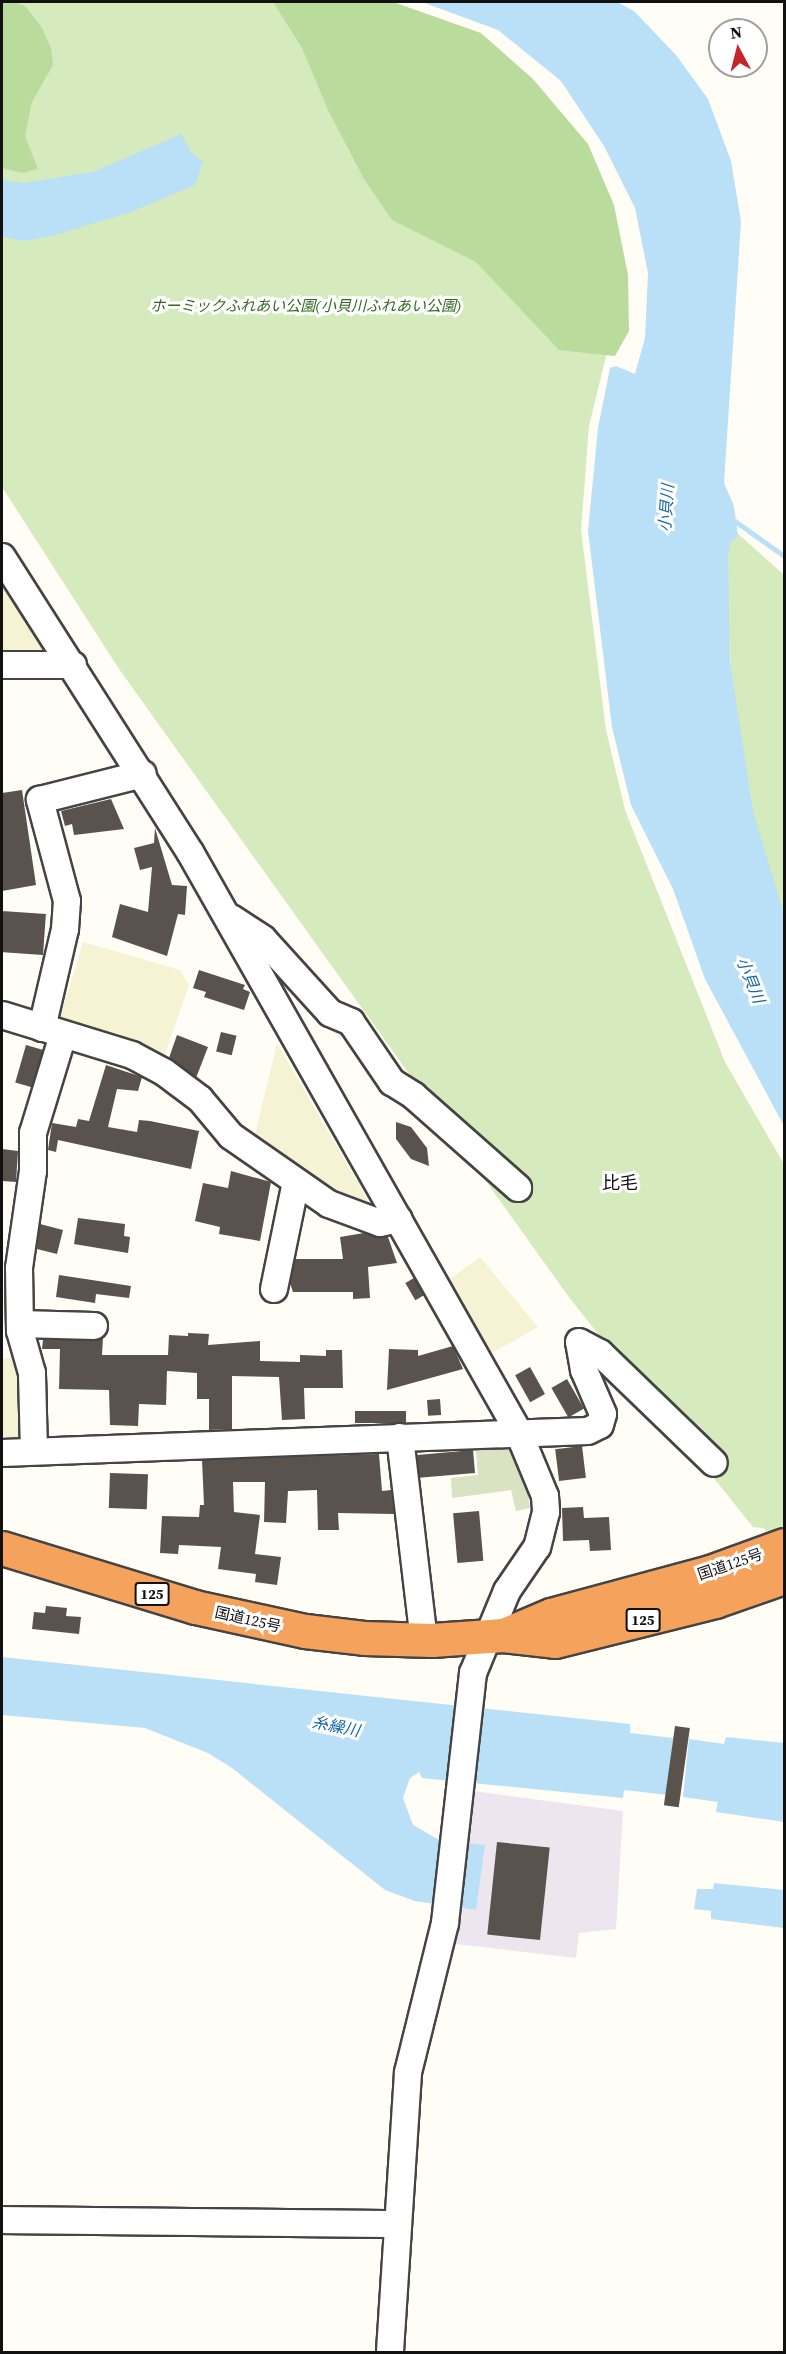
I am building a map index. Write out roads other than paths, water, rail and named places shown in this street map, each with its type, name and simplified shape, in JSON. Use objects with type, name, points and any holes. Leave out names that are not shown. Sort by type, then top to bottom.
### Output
[{"type":"highway","name":"国道125号","points":[[2,1548],[251,1620],[334,1636],[424,1640],[495,1636],[555,1641],[715,1601],[782,1578]]},
{"type":"highway","name":"国道125号","points":[[495,1636],[551,1615],[710,1572],[771,1550]]},
{"type":"street","points":[[2,557],[144,774],[399,1219],[518,1431],[540,1477],[546,1512],[537,1547],[507,1591],[495,1636],[473,1680],[446,1912],[408,2073],[390,2352]]},
{"type":"street","points":[[2,665],[73,665]]},
{"type":"street","points":[[34,1451],[32,1373],[13,1311],[33,1171],[33,1133],[52,1032],[67,901],[40,800],[144,774]]},
{"type":"street","points":[[225,915],[263,939],[330,1013],[351,1022],[392,1082],[414,1096],[518,1188]]},
{"type":"street","points":[[2,1015],[132,1055],[164,1072],[200,1099],[231,1136],[296,1182],[353,1215],[380,1223],[399,1219]]},
{"type":"street","points":[[274,1289],[296,1182]]},
{"type":"street","points":[[13,1311],[94,1326]]},
{"type":"street","points":[[2,1453],[518,1431],[588,1431],[600,1425],[599,1398],[584,1370],[579,1342],[600,1353],[714,1463]]},
{"type":"street","points":[[400,1437],[424,1640]]},
{"type":"street","points":[[2,2220],[398,2224]]},
{"type":"water","name":"小貝川","points":[[422,2],[617,2],[634,11],[676,55],[708,99],[731,161],[741,222],[724,483],[734,506],[738,536],[731,542],[728,556],[730,661],[753,811],[784,914],[784,1126],[705,979],[673,889],[631,805],[612,727],[588,531],[598,428],[610,368],[616,366],[635,374],[645,338],[648,273],[635,208],[604,146],[561,81],[498,30]]},
{"type":"water","points":[[181,134],[191,152],[203,162],[195,185],[131,212],[52,236],[25,241],[2,237],[2,180],[23,183],[93,172]]},
{"type":"water","name":"糸繰川","points":[[2,1657],[630,1724],[630,1733],[673,1738],[668,1795],[624,1790],[623,1798],[422,1778],[419,1772],[410,1778],[403,1798],[413,1825],[441,1841],[485,1845],[476,1910],[415,1901],[385,1890],[232,1768],[208,1753],[145,1728],[2,1715]]},
{"type":"water","points":[[726,1737],[784,1743],[784,1822],[716,1812],[718,1802],[683,1797],[689,1739],[724,1744]]},
{"type":"water","points":[[714,1883],[784,1890],[784,1928],[711,1919],[711,1911],[694,1909],[697,1889],[713,1889]]},
{"type":"waterway","points":[[732,519],[784,556]]},
{"type":"district","name":"比毛","points":[[620,1183]]},
{"type":"park label","name":"ホーミックふれあい公園(小貝川ふれあい公園)","points":[[306,306]]}]
